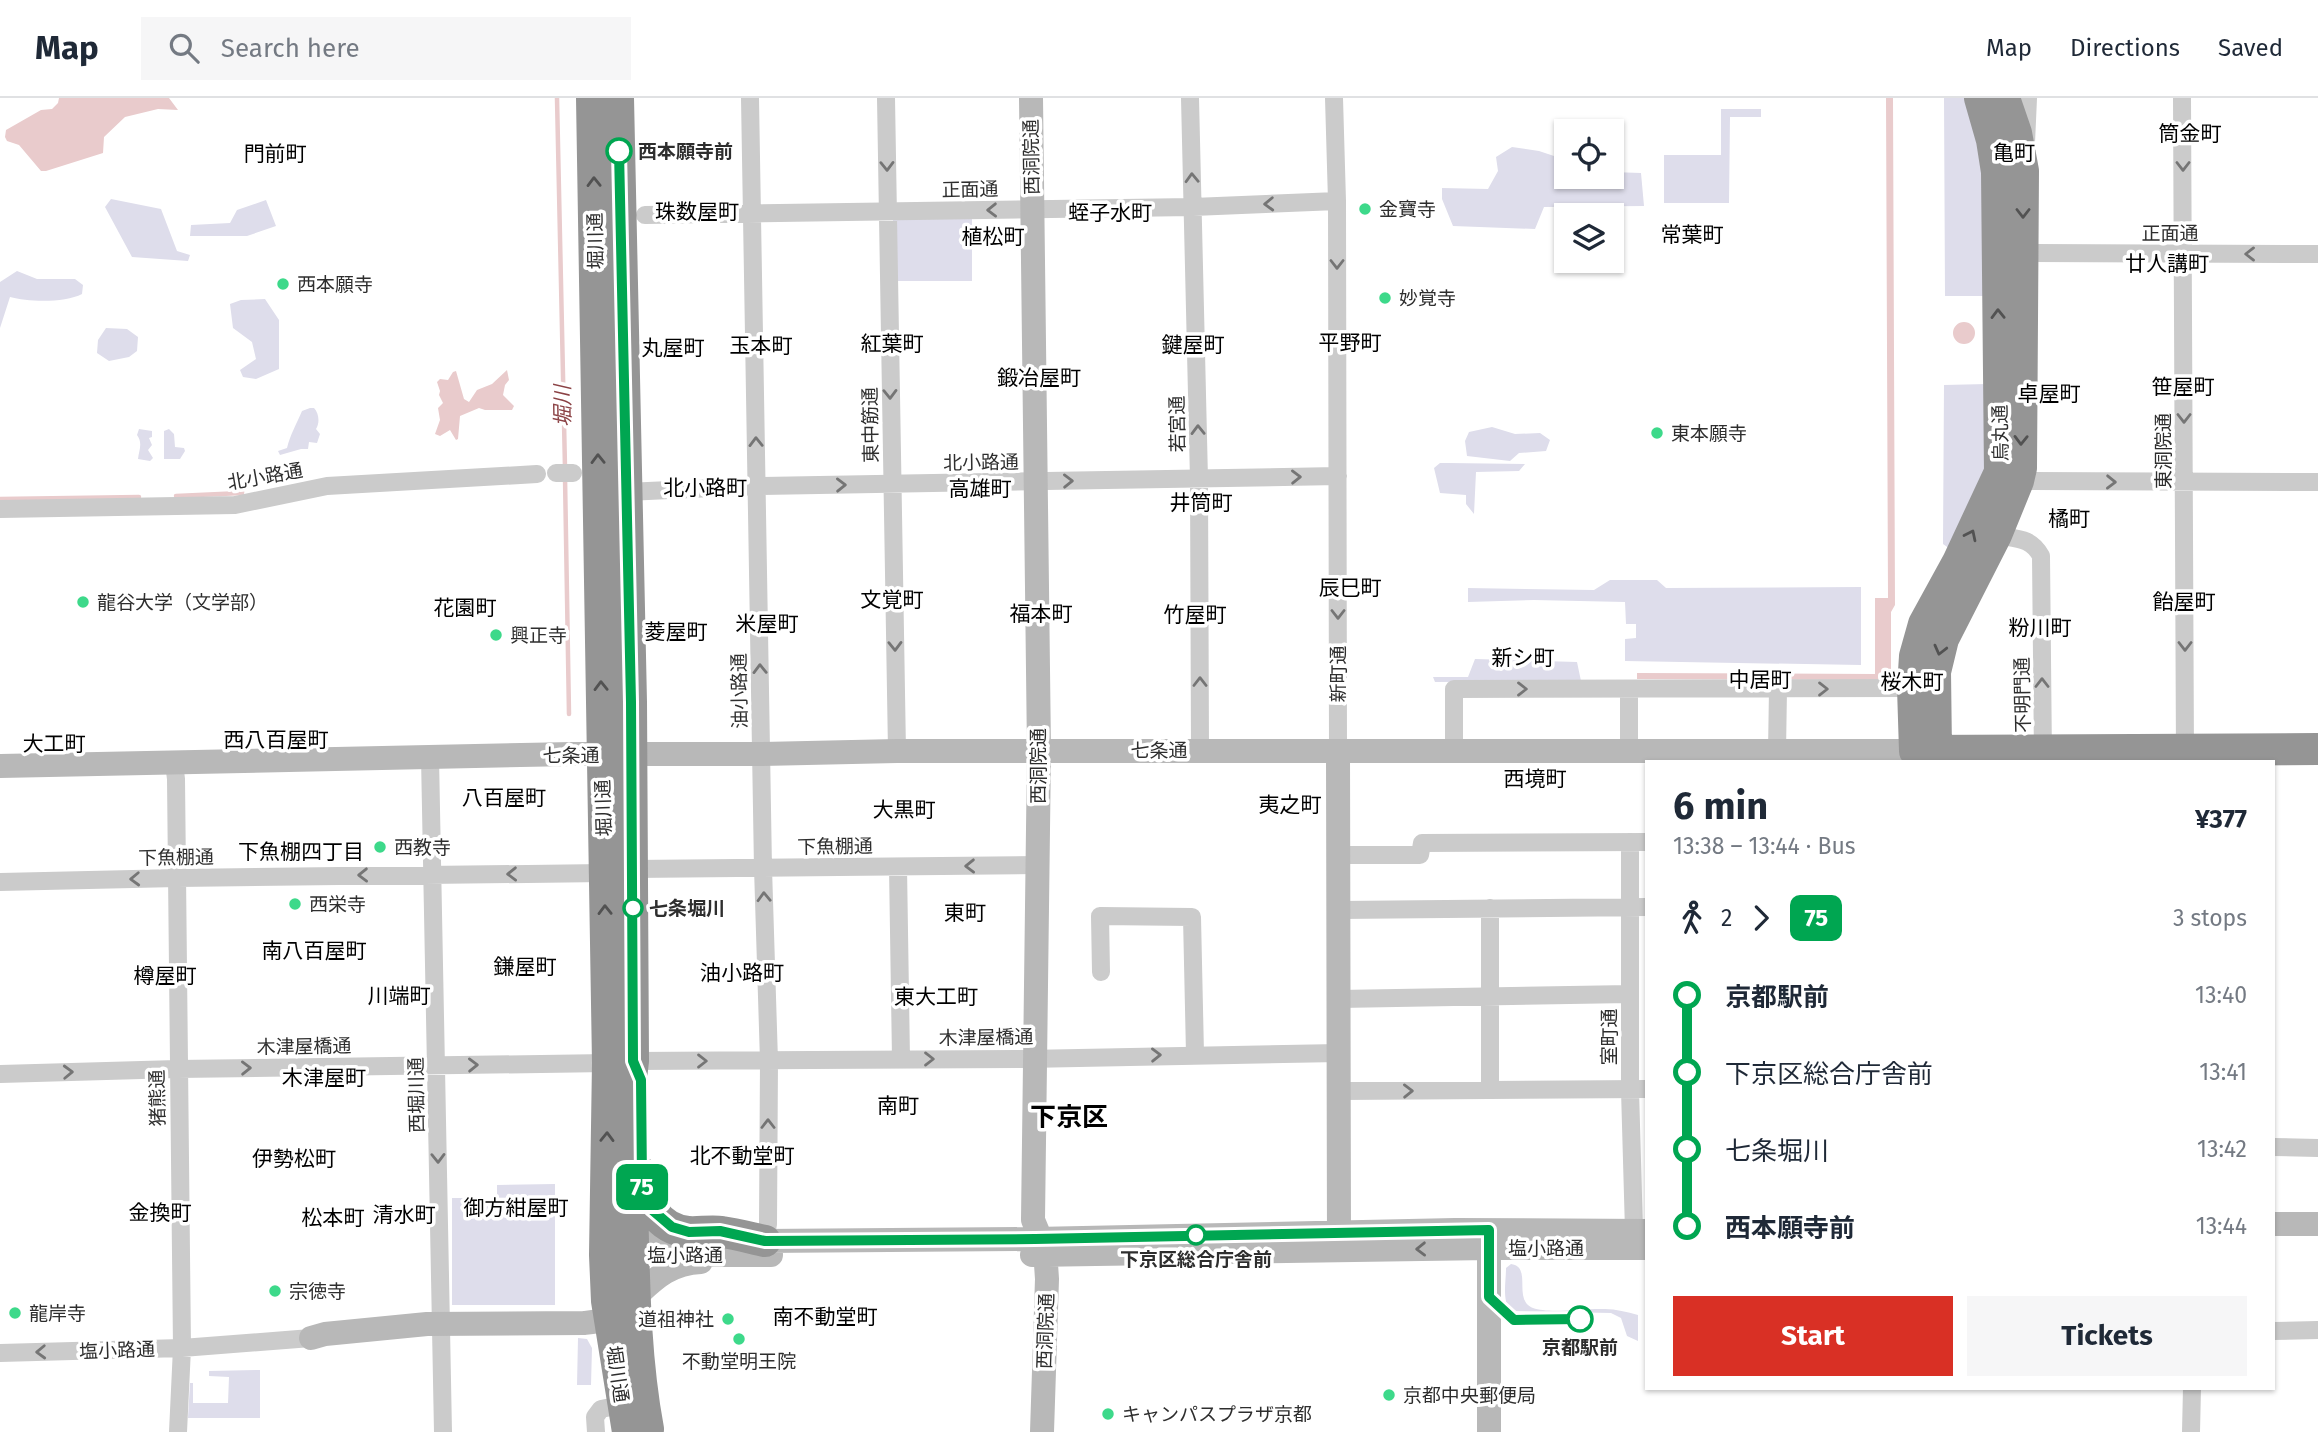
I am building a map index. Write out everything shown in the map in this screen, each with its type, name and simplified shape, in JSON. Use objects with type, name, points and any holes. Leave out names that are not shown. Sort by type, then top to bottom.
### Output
[{"type":"highway","name":"堀川通","points":[[592,98],[624,215],[616,754],[622,1252],[635,1296],[638,1336],[631,1412]]},
{"type":"highway","name":"堀川通","points":[[616,754],[626,492],[624,215],[618,98]]},
{"type":"highway","name":"烏丸通","points":[[1980,98],[1995,155],[2010,253]]},
{"type":"highway","name":"烏丸通","points":[[1926,751],[1943,639],[1996,535],[2006,484],[2000,472],[2010,253],[2023,171],[2016,133],[2004,98]]},
{"type":"highway","name":"烏丸通","points":[[1926,751],[1913,688],[1915,656],[1924,624],[2006,484]]},
{"type":"highway","name":"七条通","points":[[1926,751],[2043,756],[2185,756],[2318,749]]},
{"type":"highway","name":"堀川通","points":[[621,1062],[631,1080],[631,1171],[622,1252],[610,1318],[631,1412],[649,1432]]},
{"type":"highway","points":[[621,1062],[641,1080],[642,1182],[651,1209],[667,1224],[683,1231],[720,1231],[762,1248]]},
{"type":"street","name":"油小路通","points":[[750,98],[763,868],[769,1061],[768,1224],[762,1248]]},
{"type":"street","name":"東中筋通","points":[[886,98],[897,751]]},
{"type":"street","name":"西洞院通","points":[[1031,98],[1039,751],[1033,1220],[1043,1246],[1047,1279],[1042,1432]]},
{"type":"street","name":"若宮通","points":[[1190,98],[1199,479],[1200,750]]},
{"type":"street","name":"新町通","points":[[1334,98],[1337,201],[1339,1241]]},
{"type":"street","points":[[2023,171],[2028,98]]},
{"type":"street","name":"東洞院通","points":[[2182,98],[2185,756]]},
{"type":"street","name":"正面通","points":[[624,215],[1193,207],[1337,201]]},
{"type":"street","name":"正面通","points":[[2010,253],[2318,254]]},
{"type":"street","name":"北小路通","points":[[0,509],[234,505],[327,486],[537,474]]},
{"type":"street","name":"北小路通","points":[[626,492],[757,486],[1338,476]]},
{"type":"street","points":[[2006,484],[2318,482]]},
{"type":"street","name":"不明門通","points":[[1996,535],[2036,546],[2042,556],[2043,756]]},
{"type":"street","points":[[1454,752],[1454,689],[1913,688]]},
{"type":"street","points":[[1629,689],[1629,752]]},
{"type":"street","points":[[1777,752],[1778,689]]},
{"type":"street","name":"七条通","points":[[0,766],[897,751],[1926,751]]},
{"type":"street","name":"西堀川通","points":[[429,757],[443,1432]]},
{"type":"street","name":"猪熊通","points":[[174,763],[182,1348],[178,1432]]},
{"type":"street","points":[[1339,855],[1420,855],[1422,843],[1638,842]]},
{"type":"street","name":"室町通","points":[[1638,842],[1638,907],[1630,994],[1639,1089],[1642,1237]]},
{"type":"street","name":"下魚棚通","points":[[0,882],[177,877],[1039,865]]},
{"type":"street","points":[[898,867],[901,1059]]},
{"type":"street","points":[[1339,910],[1638,907]]},
{"type":"street","points":[[1490,908],[1490,1090]]},
{"type":"street","points":[[1101,972],[1100,916],[1192,916],[1195,1055]]},
{"type":"street","points":[[1339,999],[1630,994]]},
{"type":"street","name":"木津屋橋通","points":[[0,1074],[621,1062],[1339,1053]]},
{"type":"street","points":[[1340,1091],[1639,1089]]},
{"type":"street","points":[[2275,1147],[2318,1148]]},
{"type":"street","points":[[2275,1224],[2318,1224]]},
{"type":"street","name":"塩小路通","points":[[622,1252],[1642,1237]]},
{"type":"street","points":[[1489,1239],[1489,1432]]},
{"type":"street","points":[[638,1336],[625,1325],[610,1318],[661,1274],[682,1264],[734,1262],[762,1248]]},
{"type":"street","name":"塩小路通","points":[[0,1353],[182,1348],[439,1324],[584,1324],[610,1318]]},
{"type":"street","points":[[2275,1331],[2318,1330]]},
{"type":"street","points":[[2191,1432],[2192,1390]]},
{"type":"street","points":[[596,1432],[594,1420],[604,1407],[631,1412]]},
{"type":"shaded area","points":[[59,98],[169,98],[178,110],[158,109],[125,117],[104,137],[103,153],[41,171],[19,145],[7,141],[6,130],[41,110],[52,109]]},
{"type":"shaded area","points":[[1886,98],[1893,98],[1895,605],[1891,612],[1891,680],[1637,679],[1637,673],[1875,674],[1875,598],[1888,598]]},
{"type":"shaded area","points":[[1944,98],[1966,98],[1981,150],[1986,296],[1945,296]]},
{"type":"shaded area","points":[[1721,109],[1761,109],[1761,117],[1730,117],[1729,203],[1664,203],[1664,155],[1721,155]]},
{"type":"shaded area","points":[[1512,147],[1554,156],[1554,189],[1624,189],[1624,172],[1641,173],[1644,206],[1624,206],[1624,203],[1554,203],[1554,207],[1544,207],[1535,229],[1453,226],[1442,199],[1442,188],[1488,189],[1498,171],[1496,157]]},
{"type":"shaded area","points":[[111,199],[161,209],[177,251],[190,255],[188,261],[132,257],[105,207]]},
{"type":"shaded area","points":[[266,200],[276,226],[247,236],[190,236],[191,225],[230,223],[237,210]]},
{"type":"shaded area","points":[[893,217],[972,218],[972,281],[893,281]]},
{"type":"shaded area","points":[[17,271],[37,279],[75,279],[83,285],[82,294],[46,301],[10,297],[0,328],[0,282]]},
{"type":"shaded area","points":[[265,299],[279,320],[279,369],[256,379],[243,377],[240,370],[256,359],[252,342],[233,328],[230,304],[241,300]]},
{"type":"shaded area","points":[[1964,322],[1972,325],[1975,333],[1972,341],[1964,344],[1956,341],[1953,333],[1956,325]]},
{"type":"shaded area","points":[[106,328],[127,329],[138,337],[137,351],[129,357],[109,361],[97,353],[98,340]]},
{"type":"shaded area","points":[[507,370],[509,380],[503,395],[514,406],[512,410],[479,408],[460,416],[456,440],[450,430],[440,436],[435,434],[440,420],[438,408],[443,403],[437,382],[440,379],[448,380],[456,371],[464,399],[469,402],[477,390],[492,384]]},
{"type":"shaded area","points":[[1987,384],[1987,476],[1950,549],[1943,544],[1944,385]]},
{"type":"shaded area","points":[[314,408],[318,415],[316,429],[320,434],[317,443],[309,442],[308,449],[280,455],[278,451],[287,448],[302,411]]},
{"type":"shaded area","points":[[1492,427],[1515,434],[1540,433],[1550,440],[1546,451],[1519,453],[1510,461],[1467,456],[1465,441],[1469,432]]},
{"type":"shaded area","points":[[139,429],[152,431],[152,437],[149,438],[152,445],[148,450],[153,458],[150,461],[138,459]]},
{"type":"shaded area","points":[[169,429],[174,434],[175,447],[184,448],[180,459],[164,459],[164,431]]},
{"type":"shaded area","points":[[1440,463],[1525,464],[1519,471],[1476,472],[1474,514],[1466,504],[1466,495],[1440,493],[1434,468]]},
{"type":"shaded area","points":[[1610,580],[1657,580],[1666,588],[1861,587],[1861,665],[1625,661],[1625,639],[1636,638],[1636,624],[1626,624],[1625,602],[1468,602],[1468,588],[1594,590]]},
{"type":"shaded area","points":[[1475,659],[1577,662],[1581,681],[1435,682],[1433,677],[1468,677]]},
{"type":"shaded area","points":[[555,1184],[555,1305],[452,1305],[452,1198],[497,1198],[497,1185]]},
{"type":"shaded area","points":[[1511,1264],[1521,1271],[1524,1298],[1533,1308],[1558,1311],[1609,1309],[1638,1315],[1638,1341],[1627,1336],[1621,1318],[1611,1313],[1510,1311],[1505,1290],[1506,1268]]},
{"type":"shaded area","points":[[578,1338],[587,1339],[592,1348],[591,1385],[577,1385]]},
{"type":"shaded area","points":[[260,1370],[260,1418],[188,1418],[190,1383],[193,1383],[193,1403],[228,1403],[229,1377],[209,1376],[209,1371]]},
{"type":"waterway","name":"堀川","points":[[557,98],[565,468]]},
{"type":"waterway","name":"堀川","points":[[565,477],[569,714]]},
{"type":"waterway","points":[[176,496],[242,493],[242,487]]},
{"type":"waterway","points":[[0,499],[139,497]]},
{"type":"bus line","name":"75","points":[[619,151],[631,702],[633,1061],[641,1080],[642,1188],[651,1209],[667,1224],[683,1231],[720,1231],[765,1241],[1035,1239],[1489,1230],[1489,1297],[1505,1314],[1514,1320],[1580,1319]]},
{"type":"place","name":"西本願寺前","points":[[619,151]]},
{"type":"place","name":"金寶寺","points":[[1365,209]]},
{"type":"place","name":"西本願寺","points":[[283,284]]},
{"type":"place","name":"妙覚寺","points":[[1385,298]]},
{"type":"place","name":"東本願寺","points":[[1657,433]]},
{"type":"place","name":"龍谷大学（文学部）","points":[[83,602]]},
{"type":"place","name":"興正寺","points":[[496,635]]},
{"type":"place","name":"西教寺","points":[[380,847]]},
{"type":"place","name":"西栄寺","points":[[295,904]]},
{"type":"place","name":"七条堀川","points":[[633,908]]},
{"type":"place","name":"下京区総合庁舎前","points":[[1196,1235]]},
{"type":"place","name":"宗徳寺","points":[[275,1291]]},
{"type":"place","name":"龍岸寺","points":[[15,1313]]},
{"type":"place","name":"道祖神社","points":[[728,1319]]},
{"type":"place","name":"京都駅前","points":[[1580,1319]]},
{"type":"place","name":"不動堂明王院","points":[[739,1339]]},
{"type":"place","name":"京都中央郵便局","points":[[1389,1395]]},
{"type":"place","name":"キャンパスプラザ京都","points":[[1108,1414]]},
{"type":"district","name":"筒金町","points":[[2190,134]]},
{"type":"district","name":"亀町","points":[[2014,153]]},
{"type":"district","name":"門前町","points":[[275,154]]},
{"type":"district","name":"珠数屋町","points":[[697,212]]},
{"type":"district","name":"蛭子水町","points":[[1110,213]]},
{"type":"district","name":"常葉町","points":[[1692,235]]},
{"type":"district","name":"植松町","points":[[993,237]]},
{"type":"district","name":"廿人講町","points":[[2167,264]]},
{"type":"district","name":"平野町","points":[[1350,343]]},
{"type":"district","name":"紅葉町","points":[[892,344]]},
{"type":"district","name":"鍵屋町","points":[[1193,345]]},
{"type":"district","name":"玉本町","points":[[761,346]]},
{"type":"district","name":"丸屋町","points":[[673,348]]},
{"type":"district","name":"鍛冶屋町","points":[[1039,378]]},
{"type":"district","name":"笹屋町","points":[[2183,387]]},
{"type":"district","name":"卓屋町","points":[[2049,394]]},
{"type":"district","name":"北小路町","points":[[705,488]]},
{"type":"district","name":"高雄町","points":[[980,489]]},
{"type":"district","name":"井筒町","points":[[1201,503]]},
{"type":"district","name":"橘町","points":[[2069,519]]},
{"type":"district","name":"辰巳町","points":[[1350,588]]},
{"type":"district","name":"文覚町","points":[[892,600]]},
{"type":"district","name":"飴屋町","points":[[2184,602]]},
{"type":"district","name":"花園町","points":[[465,608]]},
{"type":"district","name":"福本町","points":[[1041,614]]},
{"type":"district","name":"竹屋町","points":[[1195,615]]},
{"type":"district","name":"米屋町","points":[[767,624]]},
{"type":"district","name":"粉川町","points":[[2040,628]]},
{"type":"district","name":"菱屋町","points":[[676,632]]},
{"type":"district","name":"新シ町","points":[[1523,658]]},
{"type":"district","name":"中居町","points":[[1760,680]]},
{"type":"district","name":"桜木町","points":[[1912,682]]},
{"type":"district","name":"西八百屋町","points":[[276,740]]},
{"type":"district","name":"大工町","points":[[54,744]]},
{"type":"district","name":"西境町","points":[[1535,779]]},
{"type":"district","name":"八百屋町","points":[[504,798]]},
{"type":"district","name":"夷之町","points":[[1290,805]]},
{"type":"district","name":"大黒町","points":[[904,810]]},
{"type":"district","name":"下魚棚四丁目","points":[[301,852]]},
{"type":"district","name":"東町","points":[[965,913]]},
{"type":"district","name":"南八百屋町","points":[[314,951]]},
{"type":"district","name":"鎌屋町","points":[[525,967]]},
{"type":"district","name":"油小路町","points":[[742,973]]},
{"type":"district","name":"樽屋町","points":[[165,976]]},
{"type":"district","name":"川端町","points":[[399,996]]},
{"type":"district","name":"東大工町","points":[[936,997]]},
{"type":"district","name":"木津屋町","points":[[324,1078]]},
{"type":"district","name":"南町","points":[[898,1106]]},
{"type":"district","name":"下京区","points":[[1069,1117]]},
{"type":"district","name":"北不動堂町","points":[[742,1156]]},
{"type":"district","name":"伊勢松町","points":[[294,1159]]},
{"type":"district","name":"御方紺屋町","points":[[516,1208]]},
{"type":"district","name":"金換町","points":[[160,1213]]},
{"type":"district","name":"清水町","points":[[404,1215]]},
{"type":"district","name":"松本町","points":[[333,1218]]},
{"type":"district","name":"南不動堂町","points":[[825,1317]]}]
